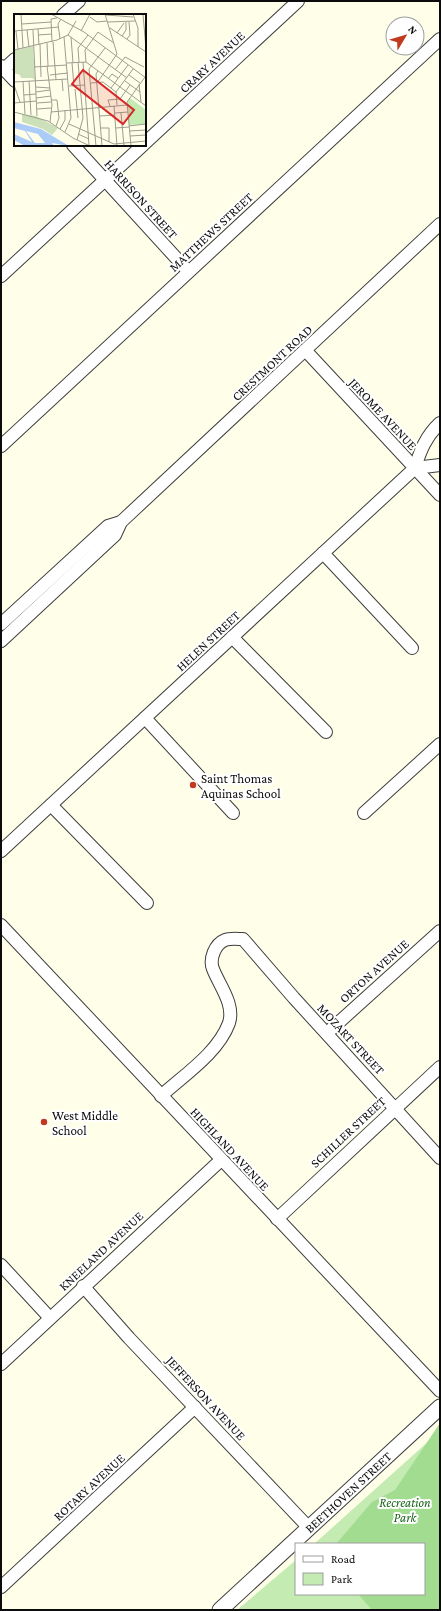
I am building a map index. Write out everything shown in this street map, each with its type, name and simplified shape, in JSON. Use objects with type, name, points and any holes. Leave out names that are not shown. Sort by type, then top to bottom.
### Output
[{"type":"street","points":[[65,14],[79,1]]},
{"type":"street","name":"CRARY AVENUE","points":[[146,142],[298,1]]},
{"type":"street","name":"MATTHEWS STREET","points":[[1,446],[440,39]]},
{"type":"street","points":[[14,61],[3,68],[14,80]]},
{"type":"street","name":"HARRISON STREET","points":[[74,146],[188,271]]},
{"type":"street","name":"CRARY AVENUE","points":[[1,276],[142,146]]},
{"type":"street","name":"CRESTMONT ROAD","points":[[1,641],[115,535],[121,522],[306,351],[440,224]]},
{"type":"street","name":"JEROME AVENUE","points":[[306,351],[440,495]]},
{"type":"street","points":[[440,423],[422,446],[415,468],[440,465]]},
{"type":"street","name":"HELEN STREET","points":[[1,851],[415,468]]},
{"type":"street","name":"CRESTMONT ROAD","points":[[1,624],[108,526],[121,522]]},
{"type":"street","points":[[323,553],[412,648]]},
{"type":"street","points":[[232,637],[326,732]]},
{"type":"street","points":[[144,718],[233,813]]},
{"type":"street","points":[[364,813],[440,744]]},
{"type":"street","points":[[51,805],[147,903]]},
{"type":"street","name":"HIGHLAND AVENUE","points":[[1,925],[440,1391]]},
{"type":"street","name":"ORTON AVENUE","points":[[327,1033],[440,931]]},
{"type":"street","name":"MOZART STREET","points":[[161,1096],[215,1048],[224,1034],[230,1021],[230,1010],[225,994],[212,967],[212,956],[216,948],[225,940],[243,939],[294,998],[440,1158]]},
{"type":"street","name":"SCHILLER STREET","points":[[277,1219],[440,1067]]},
{"type":"street","name":"KNEELAND AVENUE","points":[[1,1364],[83,1286],[221,1160]]},
{"type":"street","points":[[1,1265],[50,1318]]},
{"type":"street","name":"JEFFERSON AVENUE","points":[[83,1286],[309,1528]]},
{"type":"street","name":"BEETHOVEN STREET","points":[[220,1610],[440,1406]]},
{"type":"street","name":"ROTARY AVENUE","points":[[1,1587],[195,1407]]},
{"type":"green space","name":"Recreation Park","points":[[440,1423],[440,1610],[372,1610],[359,1595],[425,1595],[425,1543],[337,1543],[372,1502],[395,1490]]},
{"type":"green space","name":"Recreation Park","points":[[440,1431],[440,1610],[237,1610],[295,1561],[295,1595],[425,1595],[425,1543],[315,1543]]},
{"type":"place","name":"Saint Thomas Aquinas School","points":[[193,785]]},
{"type":"place","name":"West Middle School","points":[[44,1122]]}]
